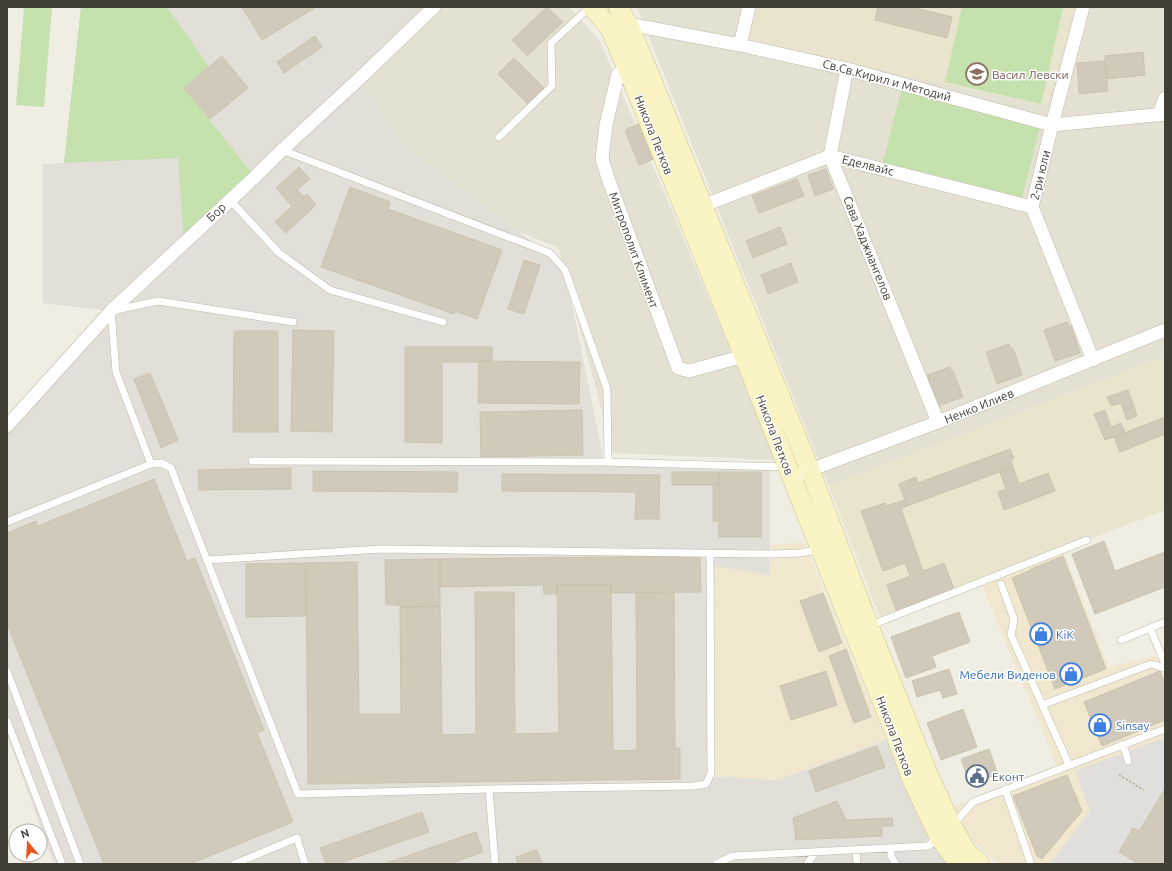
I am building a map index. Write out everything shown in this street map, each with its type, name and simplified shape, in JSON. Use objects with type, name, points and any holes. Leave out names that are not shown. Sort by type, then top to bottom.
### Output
[{"type":"main road","name":"Никола Петков","points":[[591,7],[619,15]]},
{"type":"main road","name":"Никола Петков","points":[[619,15],[627,68],[695,209],[810,470],[869,626],[928,774],[946,831],[959,864]]},
{"type":"main road","name":"Никола Петков","points":[[619,15],[695,209],[744,356],[896,736],[912,780],[946,831],[980,864]]},
{"type":"street","name":"Бор","points":[[7,426],[111,311],[434,7]]},
{"type":"street","points":[[740,45],[749,7]]},
{"type":"street","name":"2-ри юли","points":[[1083,7],[1032,206],[1093,360]]},
{"type":"street","name":"Св.Св.Кирил и Методий","points":[[619,15],[740,45],[847,69],[1052,125],[1162,114]]},
{"type":"street","name":"Митрополит Климент","points":[[627,68],[618,74],[606,125],[602,159],[678,368],[689,371],[744,356]]},
{"type":"street","points":[[830,156],[847,69]]},
{"type":"street","points":[[1162,114],[1165,98]]},
{"type":"street","name":"Еделвайс","points":[[695,209],[830,156],[1032,206]]},
{"type":"street","name":"Сава Хаджиангелов","points":[[830,156],[938,422]]},
{"type":"street","name":"Ненко Илиев","points":[[790,472],[810,470],[938,422],[1165,330]]},
{"type":"lane","points":[[499,137],[552,86],[551,43],[591,7]]},
{"type":"lane","points":[[282,150],[550,253],[565,270],[607,389],[608,462]]},
{"type":"lane","points":[[230,200],[279,253],[330,290],[443,322]]},
{"type":"lane","points":[[151,464],[116,372],[111,311],[158,301],[293,322]]},
{"type":"lane","points":[[252,461],[608,462],[770,466],[790,472]]},
{"type":"lane","points":[[7,522],[151,464],[161,463],[171,468],[298,794],[694,786],[706,784],[711,773],[710,553]]},
{"type":"lane","points":[[869,626],[1087,540]]},
{"type":"lane","points":[[207,560],[381,549],[710,553],[801,553],[820,549]]},
{"type":"lane","points":[[1001,584],[1014,619],[1011,635],[1068,765]]},
{"type":"lane","points":[[1121,640],[1165,622]]},
{"type":"lane","points":[[1150,628],[1165,664]]},
{"type":"lane","points":[[1042,705],[1151,664],[1165,668]]},
{"type":"lane","points":[[7,671],[80,864]]},
{"type":"lane","points":[[7,720],[62,864]]},
{"type":"lane","points":[[716,864],[733,856],[928,846],[946,831],[973,802],[1005,788],[1165,729]]},
{"type":"lane","points":[[1121,746],[1125,750],[1128,761]]},
{"type":"lane","points":[[1005,788],[1031,864]]},
{"type":"lane","points":[[489,789],[495,864]]},
{"type":"lane","points":[[234,864],[297,838],[305,864]]},
{"type":"lane","points":[[891,848],[891,856],[896,864]]},
{"type":"lane","points":[[856,850],[857,864]]},
{"type":"lane","points":[[807,864],[816,852]]},
{"type":"path","points":[[1119,775],[1144,790]]},
{"type":"shaded area","points":[[81,7],[430,7],[360,79],[404,147],[564,265],[604,462],[770,466],[770,575],[715,566],[708,776],[778,780],[896,736],[959,864],[54,864],[48,848],[48,823],[39,823],[7,735],[7,429],[111,311],[43,303],[43,164],[64,163]]},
{"type":"shaded area","points":[[432,7],[569,7],[600,41],[777,460],[613,453],[558,247],[298,145]]},
{"type":"shaded area","points":[[637,7],[1165,7],[1165,356],[829,486]]},
{"type":"shaded area","name":"Васил Левски","points":[[754,7],[1077,7],[1047,107],[747,41]]},
{"type":"shaded area","points":[[1165,356],[1165,510],[881,620],[829,486]]},
{"type":"shaded area","points":[[804,542],[886,740],[778,780],[708,776],[715,565],[770,575],[771,545]]},
{"type":"shaded area","points":[[1064,553],[1109,667],[1154,656],[1165,661],[1165,864],[997,864],[969,836],[952,807],[1057,766],[982,585]]},
{"type":"shaded area","points":[[1161,739],[1165,742],[1165,864],[1050,864],[1090,811],[1075,771]]},
{"type":"shaded area","points":[[909,852],[925,864],[845,864]]},
{"type":"green space","points":[[24,7],[52,7],[44,107],[16,105]]},
{"type":"green space","points":[[81,7],[167,7],[209,67],[184,88],[255,177],[184,243],[178,158],[64,163]]},
{"type":"green space","points":[[962,7],[1063,8],[1041,104],[945,82]]},
{"type":"green space","points":[[902,88],[1041,123],[1021,201],[882,166]]},
{"type":"building","points":[[242,7],[316,7],[262,40]]},
{"type":"building","points":[[547,7],[563,22],[527,56],[512,40]]},
{"type":"building","points":[[878,7],[911,7],[952,17],[947,38],[875,20]]},
{"type":"building","points":[[315,36],[322,47],[284,73],[277,62]]},
{"type":"building","points":[[1143,52],[1145,75],[1107,79],[1105,56]]},
{"type":"building","points":[[222,56],[248,88],[210,119],[184,88]]},
{"type":"building","points":[[514,58],[544,88],[528,104],[498,74]]},
{"type":"building","points":[[1105,61],[1108,91],[1079,94],[1077,63]]},
{"type":"building","points":[[643,122],[658,157],[639,165],[625,130]]},
{"type":"building","points":[[299,167],[310,179],[297,190],[304,197],[307,194],[316,205],[286,233],[275,222],[292,206],[276,188]]},
{"type":"building","points":[[826,169],[833,189],[815,196],[808,175]]},
{"type":"building","points":[[797,179],[804,196],[759,213],[752,196]]},
{"type":"building","points":[[350,187],[390,202],[388,209],[502,250],[477,319],[455,311],[454,314],[321,267]]},
{"type":"building","points":[[780,227],[787,244],[753,258],[746,241]]},
{"type":"building","points":[[524,260],[540,265],[524,314],[508,309]]},
{"type":"building","points":[[791,263],[798,282],[768,294],[761,275]]},
{"type":"building","points":[[1067,322],[1069,327],[1071,326],[1080,353],[1055,361],[1044,330]]},
{"type":"building","points":[[293,330],[334,331],[332,432],[291,431]]},
{"type":"building","points":[[234,331],[278,331],[278,432],[233,432]]},
{"type":"building","points":[[1009,344],[1011,349],[1013,348],[1022,375],[997,384],[986,352]]},
{"type":"building","points":[[405,347],[492,347],[492,362],[442,362],[442,443],[405,442]]},
{"type":"building","points":[[479,361],[580,362],[579,404],[478,403]]},
{"type":"building","points":[[950,367],[963,397],[938,406],[927,375]]},
{"type":"building","points":[[150,373],[178,440],[161,448],[134,379]]},
{"type":"building","points":[[1128,390],[1137,416],[1127,420],[1121,403],[1111,406],[1107,397]]},
{"type":"building","points":[[582,410],[583,455],[481,457],[480,412]]},
{"type":"building","points":[[1105,410],[1111,427],[1121,423],[1125,433],[1105,440],[1094,414]]},
{"type":"building","points":[[1165,417],[1165,434],[1120,452],[1114,437]]},
{"type":"building","points":[[1010,449],[1014,458],[1011,460],[1013,467],[907,506],[899,484],[916,477],[918,483]]},
{"type":"building","points":[[1013,467],[1019,484],[1048,473],[1055,491],[1004,510],[998,492],[1006,489],[1000,472]]},
{"type":"building","points":[[291,468],[291,489],[199,490],[198,470]]},
{"type":"building","points":[[313,471],[458,472],[457,492],[313,491]]},
{"type":"building","points":[[672,472],[719,472],[719,485],[672,485]]},
{"type":"building","points":[[719,472],[761,472],[761,537],[719,537],[719,521],[713,521],[713,485],[719,485]]},
{"type":"building","points":[[502,474],[660,475],[659,519],[635,519],[636,492],[502,491]]},
{"type":"building","points":[[154,479],[187,561],[195,558],[264,730],[257,733],[293,822],[190,864],[104,864],[7,624],[7,533],[36,521],[38,526]]},
{"type":"building","points":[[904,500],[907,506],[901,509],[923,571],[944,563],[954,589],[896,610],[887,585],[910,576],[905,563],[883,571],[861,511],[885,503],[886,506]]},
{"type":"building","points":[[1104,541],[1115,571],[1165,552],[1165,587],[1095,614],[1072,554]]},
{"type":"building","points":[[700,556],[701,592],[611,593],[611,585],[557,585],[557,594],[544,594],[543,585],[440,587],[440,559]]},
{"type":"building","points":[[1063,556],[1106,669],[1055,689],[1012,578]]},
{"type":"building","points":[[440,559],[440,606],[400,607],[400,605],[386,605],[385,560]]},
{"type":"building","points":[[357,562],[359,714],[401,714],[400,607],[440,606],[442,735],[476,734],[475,592],[514,592],[515,734],[559,733],[557,585],[611,585],[613,751],[637,750],[636,592],[674,592],[675,748],[680,748],[680,779],[308,784],[306,563]]},
{"type":"building","points":[[306,563],[306,616],[246,617],[246,564]]},
{"type":"building","points":[[823,593],[842,643],[819,652],[800,601]]},
{"type":"building","points":[[959,612],[970,642],[932,656],[936,667],[906,678],[891,637]]},
{"type":"building","points":[[846,649],[871,717],[854,723],[829,656]]},
{"type":"building","points":[[949,669],[957,694],[943,698],[940,690],[917,697],[912,681]]},
{"type":"building","points":[[826,671],[837,705],[791,720],[780,686]]},
{"type":"building","points":[[1160,671],[1165,684],[1165,720],[1102,746],[1084,702]]},
{"type":"building","points":[[963,709],[977,747],[941,760],[927,723]]},
{"type":"building","points":[[877,746],[885,767],[816,792],[809,771]]},
{"type":"building","points":[[989,749],[998,774],[970,784],[961,759]]},
{"type":"building","points":[[1067,775],[1082,811],[1042,859],[1037,856],[1013,796]]},
{"type":"building","points":[[1165,789],[1165,864],[1139,864],[1119,852],[1133,828],[1139,831]]},
{"type":"building","points":[[837,801],[846,820],[892,818],[893,826],[882,826],[882,836],[796,840],[793,818]]},
{"type":"building","points":[[422,812],[429,832],[337,864],[326,864],[320,848]]},
{"type":"building","points":[[476,832],[483,852],[449,864],[384,864]]},
{"type":"building","points":[[537,850],[542,864],[518,864],[516,857]]},
{"type":"place","name":"Васил Левски","points":[[977,74]]},
{"type":"place","name":"KiK","points":[[1041,634]]},
{"type":"place","name":"Мебели Виденов","points":[[1071,674]]},
{"type":"place","name":"Sinsay","points":[[1100,725]]},
{"type":"place","name":"Еконт","points":[[977,776]]}]
